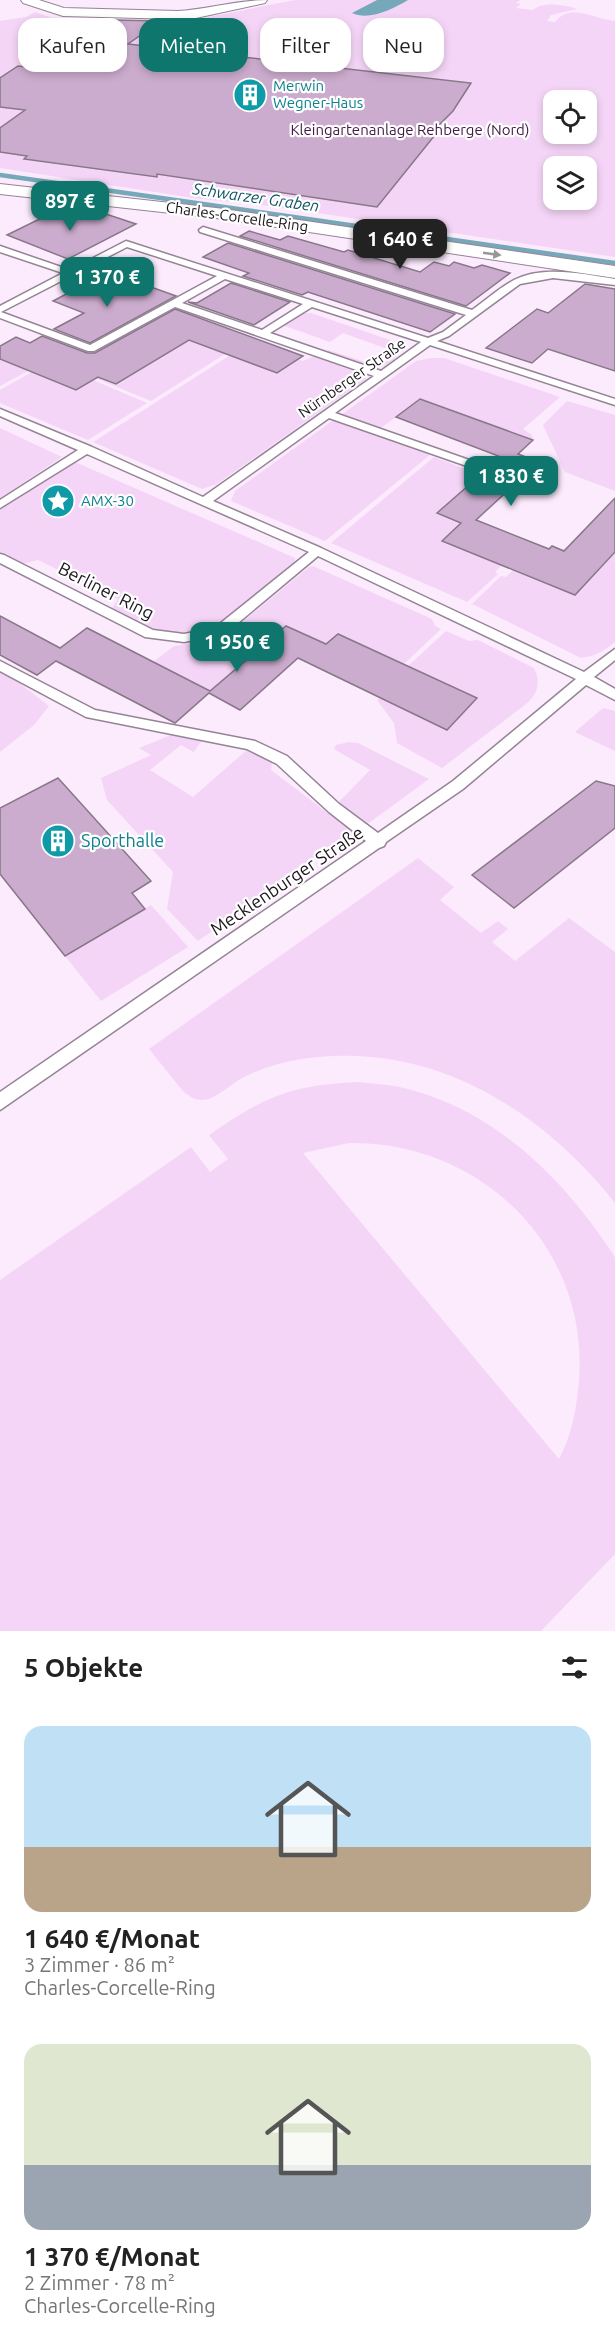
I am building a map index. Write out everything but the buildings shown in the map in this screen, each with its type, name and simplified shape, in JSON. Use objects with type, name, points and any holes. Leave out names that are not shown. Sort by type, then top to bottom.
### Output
[{"type":"street","points":[[36,1],[56,10],[71,12],[196,14],[261,0]]},
{"type":"street","name":"Charles-Corcelle-Ring","points":[[0,189],[216,213],[615,272]]},
{"type":"lane","points":[[203,230],[474,314]]},
{"type":"lane","points":[[0,310],[126,244],[615,402]]},
{"type":"lane","points":[[0,249],[71,273]]},
{"type":"lane","name":"Nürnberger Straße","points":[[205,501],[428,342],[446,334],[517,282],[529,277],[549,275],[615,282]]},
{"type":"lane","points":[[0,315],[91,349],[224,276]]},
{"type":"lane","points":[[0,299],[13,304]]},
{"type":"lane","points":[[174,303],[382,375]]},
{"type":"lane","points":[[262,334],[310,304]]},
{"type":"lane","points":[[0,412],[316,551],[585,678],[615,695]]},
{"type":"lane","points":[[328,414],[468,463]]},
{"type":"lane","points":[[0,505],[88,449]]},
{"type":"lane","name":"Berliner Ring","points":[[0,558],[150,634],[184,638],[214,632],[227,625],[316,551]]},
{"type":"lane","name":"Mecklenburger Straße","points":[[0,1102],[379,842],[458,785],[615,653]]},
{"type":"lane","points":[[0,665],[91,714],[250,745],[282,760],[334,808],[379,842]]},
{"type":"green space","name":"Kleingartenanlage Rehberge (Nord)","points":[[295,0],[520,0],[516,3],[521,4],[516,8],[533,10],[542,5],[554,5],[577,9],[551,15],[547,21],[555,22],[568,13],[576,13],[615,21],[615,257],[270,206],[193,198],[0,168],[0,21],[18,18],[18,72],[127,72],[127,23],[139,23],[139,72],[248,72],[248,18],[203,18]]},
{"type":"green space","name":"Kleingartenanlage Rehberge (Nord)","points":[[35,12],[52,18],[20,18]]},
{"type":"green space","points":[[302,313],[311,313],[390,340],[400,350],[389,363],[373,369],[324,353],[328,350],[378,366],[396,352],[343,333],[330,342],[285,326],[285,323]]},
{"type":"green space","points":[[189,340],[225,354],[151,401],[95,378],[116,384]]},
{"type":"green space","points":[[229,356],[277,373],[298,359],[303,361],[314,356],[366,376],[366,379],[217,484],[202,489],[93,442]]},
{"type":"green space","points":[[444,358],[560,397],[523,429],[532,435],[533,440],[420,399],[381,428],[341,415],[416,361]]},
{"type":"green space","points":[[0,359],[28,371],[0,386]]},
{"type":"green space","points":[[32,372],[76,390],[93,380],[147,403],[88,440],[0,403],[0,390]]},
{"type":"green space","points":[[567,401],[615,415],[615,491],[565,472],[543,425]]},
{"type":"green space","points":[[335,419],[430,455],[325,541],[231,501],[235,491]]},
{"type":"green space","points":[[0,428],[62,457],[0,498]]},
{"type":"green space","points":[[434,457],[481,475],[437,512],[461,523],[442,541],[502,565],[495,572],[498,574],[467,602],[331,543]]},
{"type":"green space","points":[[75,462],[295,558],[295,561],[221,623],[206,630],[175,634],[153,630],[111,610],[118,599],[38,560],[22,564],[0,553],[0,509]]},
{"type":"green space","points":[[567,547],[605,562],[615,552],[615,642],[599,653],[581,658],[472,604],[501,576],[506,577],[513,570],[575,595],[599,569],[557,552]]},
{"type":"green space","points":[[313,566],[432,619],[435,626],[441,629],[404,664],[339,634],[326,644],[286,626],[210,691],[153,662],[174,646],[208,641],[231,631]]},
{"type":"green space","points":[[446,631],[469,641],[478,640],[534,668],[538,683],[536,692],[526,704],[442,768],[397,743],[394,723],[377,700],[380,698],[447,729],[477,698],[408,666]]},
{"type":"green space","points":[[0,672],[14,679],[49,706],[34,725],[0,752]]},
{"type":"green space","points":[[603,708],[615,711],[615,751],[575,732]]},
{"type":"green space","points":[[171,735],[202,740],[194,752],[181,745],[150,770],[193,797],[248,749],[268,756],[272,762],[271,770],[354,833],[198,941],[167,909],[173,872],[107,800],[101,778],[151,755],[139,748]]},
{"type":"green space","points":[[348,742],[358,743],[429,779],[366,825],[337,804],[370,770],[334,749],[336,745]]},
{"type":"green space","points":[[418,858],[454,887],[440,900],[481,933],[498,921],[508,929],[492,942],[515,961],[569,918],[615,952],[615,1203],[558,1143],[526,1117],[492,1095],[455,1078],[416,1065],[376,1057],[334,1056],[300,1059],[256,1071],[214,1097],[202,1100],[191,1097],[182,1090],[149,1049]]},
{"type":"green space","points":[[151,905],[188,947],[101,1001],[65,956]]},
{"type":"green space","points":[[358,1082],[400,1087],[433,1097],[465,1111],[522,1149],[547,1172],[593,1225],[613,1254],[615,1258],[615,1554],[541,1631],[0,1631],[0,1280],[191,1147],[210,1172],[228,1159],[209,1135],[246,1111],[262,1102],[295,1090]],"holes":[[[349,1143],[397,1147],[442,1160],[482,1182],[517,1210],[545,1246],[566,1286],[577,1331],[579,1380],[571,1430],[559,1459],[303,1153]]]},
{"type":"water","points":[[377,0],[408,0],[373,15],[352,13]]},
{"type":"waterway","name":"Schwarzer Graben","points":[[0,175],[615,263]]},
{"type":"place","name":"Merwin Wegner-Haus","points":[[250,95]]},
{"type":"place","name":"AMX-30","points":[[58,501]]},
{"type":"place","name":"Sporthalle","points":[[58,841]]}]
